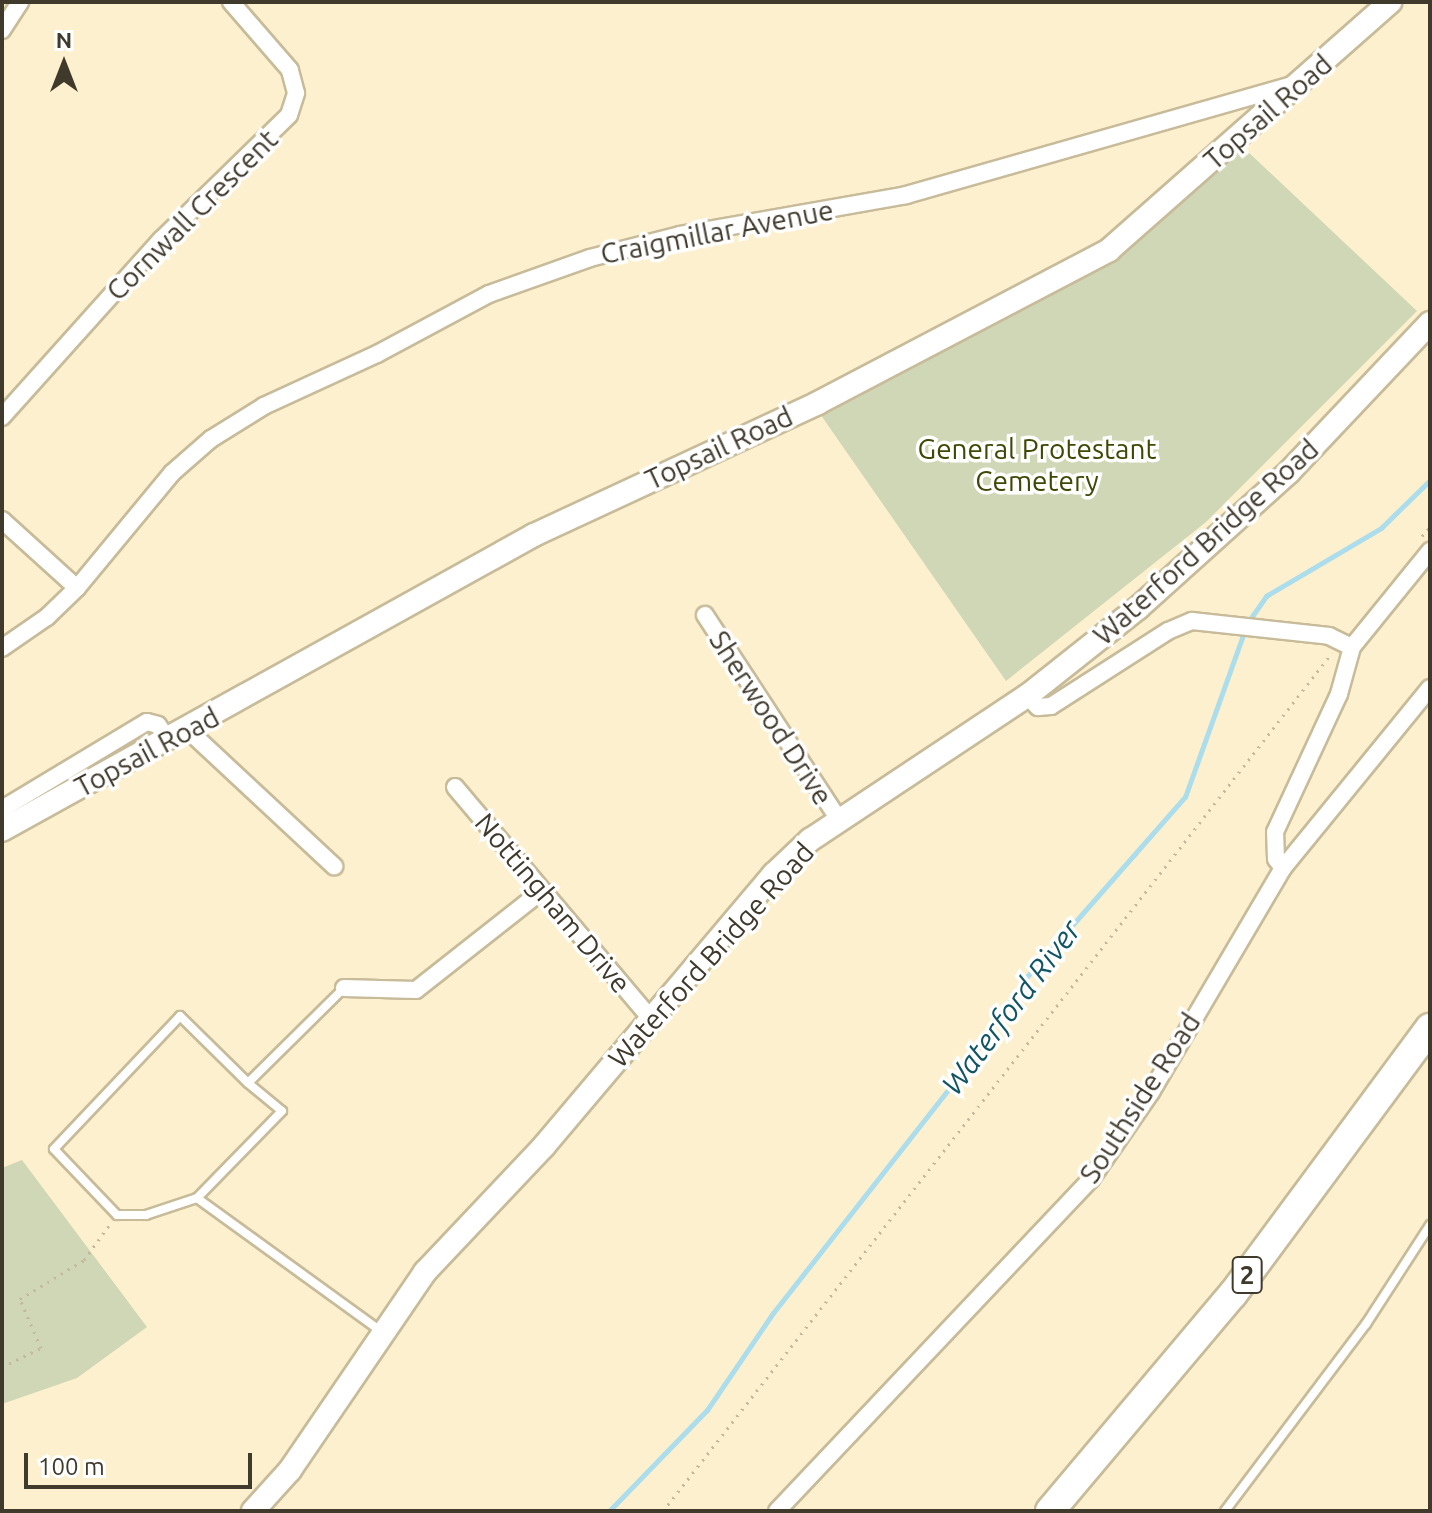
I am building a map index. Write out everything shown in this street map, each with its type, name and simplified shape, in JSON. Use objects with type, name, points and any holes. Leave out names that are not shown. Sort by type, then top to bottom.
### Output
[{"type":"highway","name":"2","points":[[1050,1511],[1233,1294],[1430,1028]]},
{"type":"highway","name":"2","points":[[1076,1511],[1246,1309],[1430,1061]]},
{"type":"main road","name":"Topsail Road","points":[[2,830],[534,535],[818,403],[1109,250],[1306,81],[1390,2]]},
{"type":"main road","name":"Waterford Bridge Road","points":[[253,1511],[290,1470],[425,1272],[544,1146],[774,874],[839,820],[1027,696],[1238,519],[1430,323]]},
{"type":"street","points":[[2,30],[20,2]]},
{"type":"street","name":"Cornwall Crescent","points":[[2,417],[161,240],[289,115],[296,93],[290,70],[231,2]]},
{"type":"street","name":"Craigmillar Avenue","points":[[2,648],[47,617],[77,588],[172,473],[211,439],[264,406],[377,354],[489,294],[590,258],[680,235],[906,195],[1306,81]]},
{"type":"street","points":[[2,520],[77,588]]},
{"type":"street","points":[[1283,868],[1276,859],[1275,832],[1339,694],[1352,647],[1430,551]]},
{"type":"street","name":"Sherwood Drive","points":[[705,615],[839,820]]},
{"type":"street","points":[[1027,696],[1038,707],[1051,706],[1181,624],[1227,621],[1267,630],[1343,639],[1352,647]]},
{"type":"street","name":"Southside Road","points":[[777,1511],[1091,1179],[1151,1092],[1283,868],[1430,688]]},
{"type":"street","points":[[2,809],[147,722],[178,735],[334,866]]},
{"type":"street","name":"Nottingham Drive","points":[[455,787],[652,1020]]},
{"type":"street","points":[[344,988],[416,990],[542,891]]},
{"type":"lane","points":[[248,1083],[344,988]]},
{"type":"lane","points":[[180,1016],[248,1083],[282,1111],[197,1198],[146,1215],[117,1215],[54,1149],[180,1016]]},
{"type":"lane","points":[[197,1198],[383,1332]]},
{"type":"lane","points":[[1225,1511],[1366,1324],[1430,1225]]},
{"type":"path","points":[[663,1511],[1332,653]]},
{"type":"path","points":[[2,1367],[41,1348],[20,1299],[84,1260],[117,1215]]},
{"type":"green space","name":"General Protestant Cemetery","points":[[1245,149],[1417,311],[1206,522],[1006,681],[818,411],[1117,257]]},
{"type":"green space","points":[[22,1160],[147,1327],[77,1378],[2,1404],[2,1168]]},
{"type":"waterway","name":"Waterford River","points":[[1248,622],[1266,596],[1381,528],[1430,480]]},
{"type":"waterway","name":"Waterford River","points":[[609,1511],[707,1410],[773,1313],[964,1069],[1024,980],[1185,797],[1244,632]]}]
